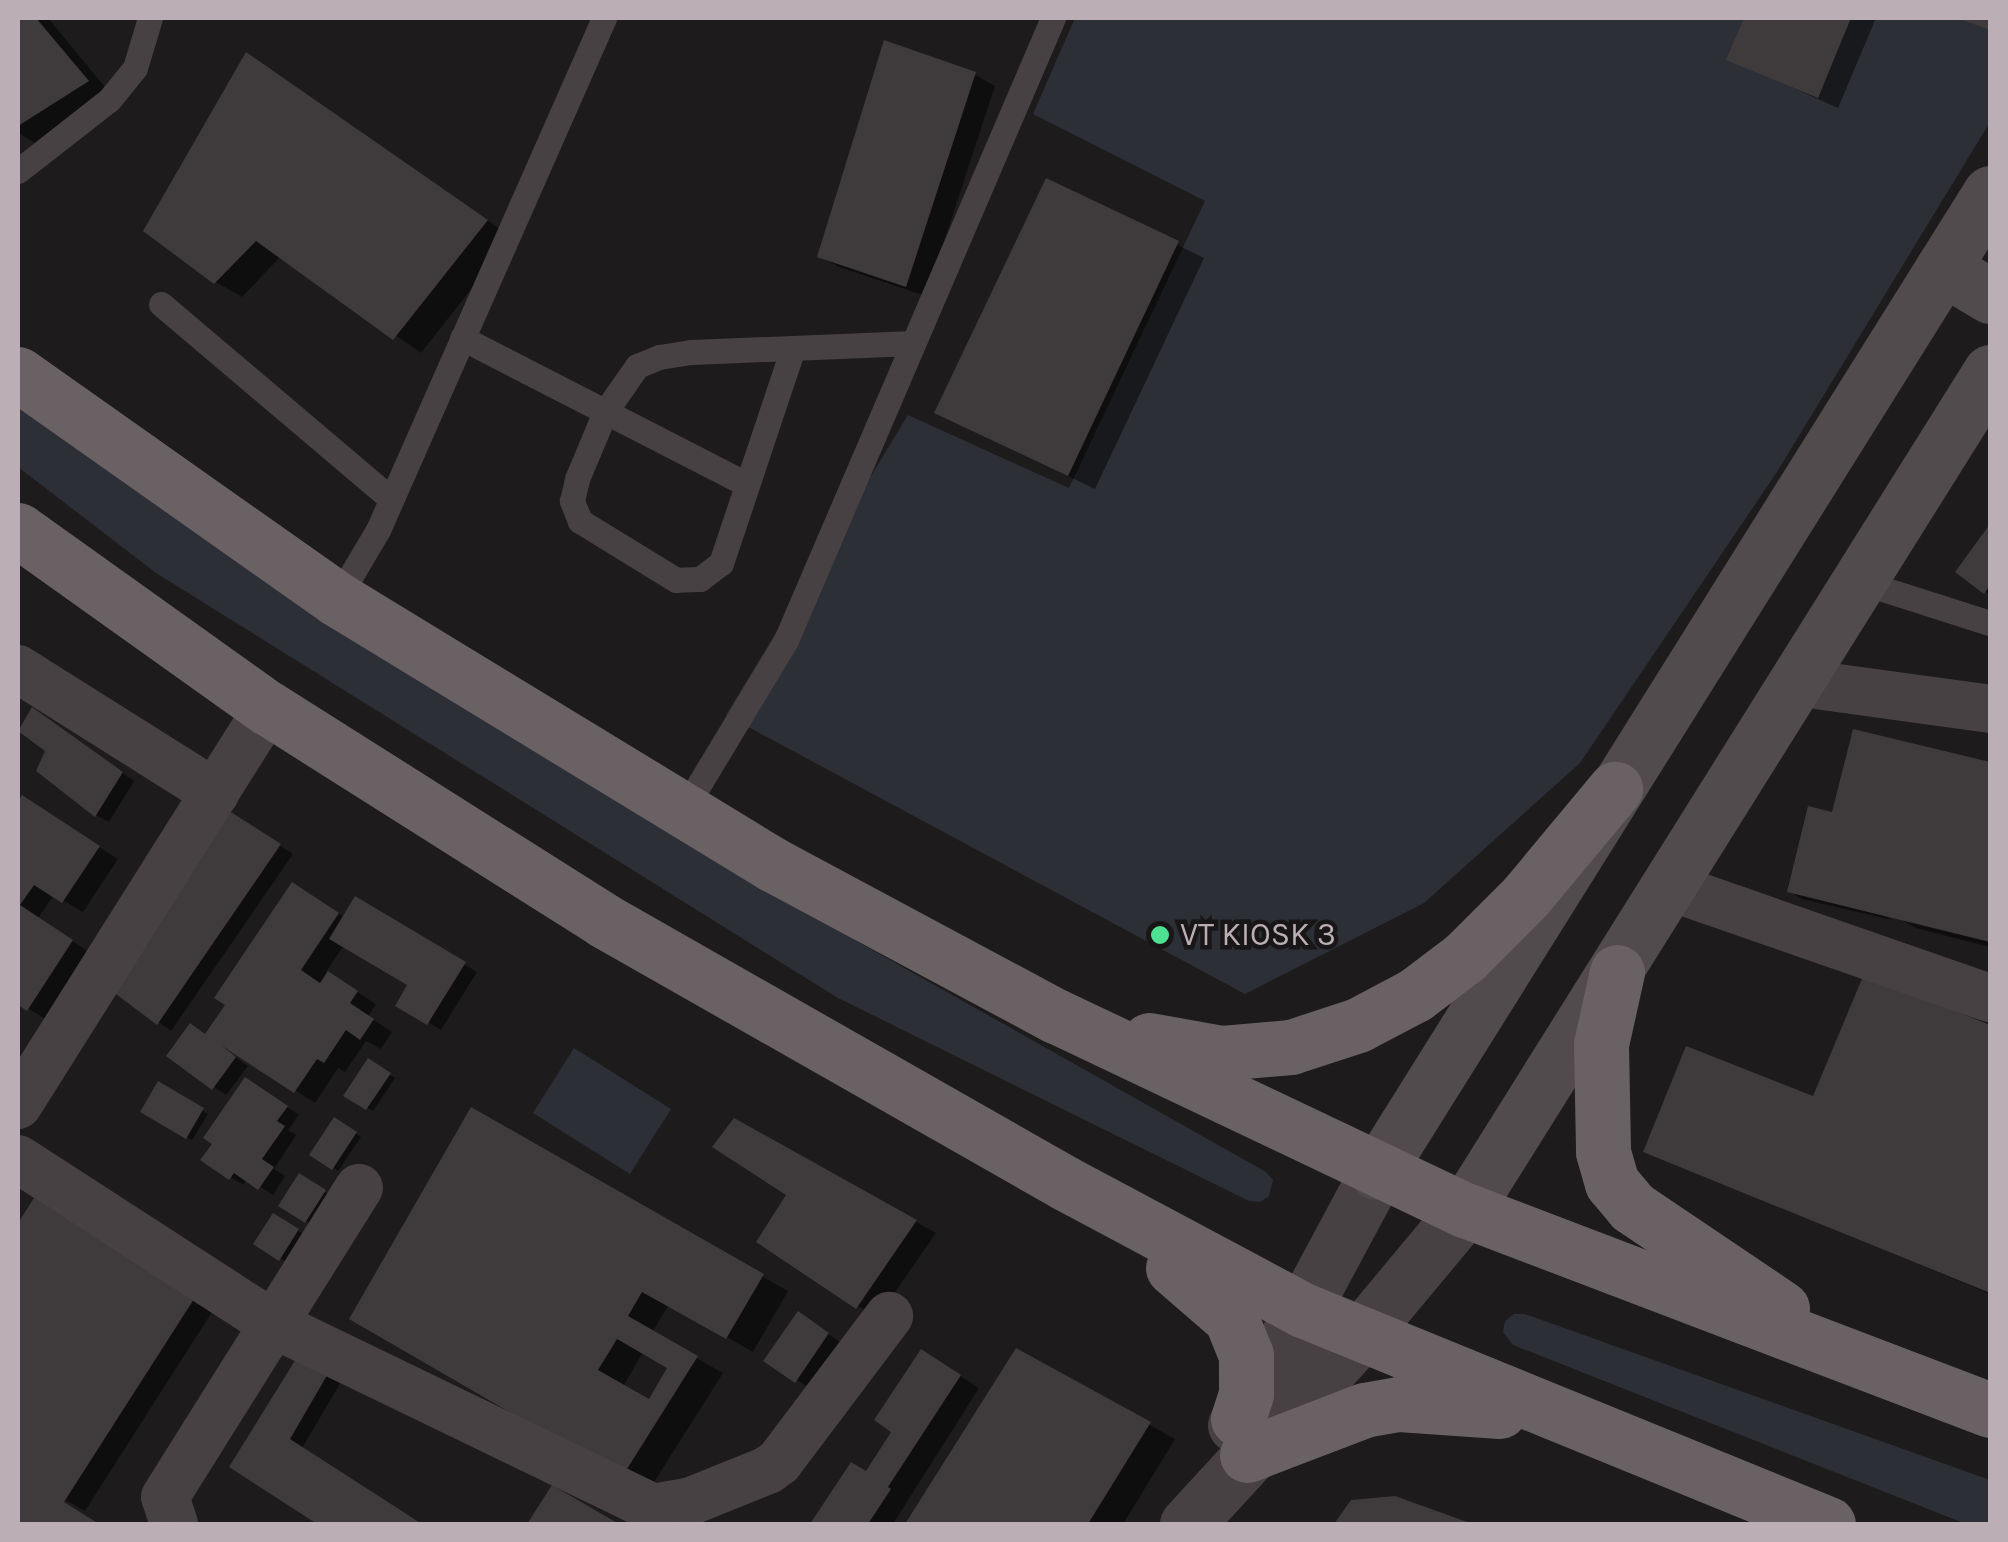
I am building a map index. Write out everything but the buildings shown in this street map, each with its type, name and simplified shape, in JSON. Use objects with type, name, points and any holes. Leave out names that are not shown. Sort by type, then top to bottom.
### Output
[{"type":"highway","points":[[18,374],[337,599],[772,864],[1056,1016],[1377,1172],[1465,1210],[1990,1410]]},
{"type":"highway","points":[[18,530],[268,708],[603,920],[1065,1183],[1303,1310],[1828,1524]]},
{"type":"highway","points":[[1056,1016],[1222,1053],[1291,1047],[1358,1025],[1414,995],[1465,957],[1525,897],[1615,789]]},
{"type":"highway","points":[[1617,972],[1601,1044],[1604,1152],[1612,1183],[1632,1207],[1859,1360]]},
{"type":"highway","points":[[1065,1183],[1231,1318],[1246,1355],[1242,1437],[1398,1404],[1552,1418],[1622,1442]]},
{"type":"main road","points":[[1377,1172],[1990,193]]},
{"type":"main road","points":[[1943,268],[1990,296]]},
{"type":"main road","points":[[1465,1210],[1990,372]]},
{"type":"street","points":[[18,669],[214,793]]},
{"type":"street","points":[[1794,682],[1990,709]]},
{"type":"street","points":[[18,1106],[268,708]]},
{"type":"street","points":[[1668,886],[1990,998]]},
{"type":"street","points":[[18,1159],[273,1324],[653,1508],[691,1501],[779,1462],[889,1316]]},
{"type":"street","points":[[1184,1524],[1242,1437],[1303,1310],[1377,1172]]},
{"type":"street","points":[[174,1524],[166,1496],[358,1188]]},
{"type":"street","points":[[1242,1437],[1361,1335],[1465,1210]]},
{"type":"lane","points":[[18,171],[110,100],[135,68],[150,18]]},
{"type":"lane","points":[[337,599],[391,499],[604,18]]},
{"type":"lane","points":[[683,810],[786,640],[1053,18]]},
{"type":"lane","points":[[161,304],[391,499]]},
{"type":"lane","points":[[462,338],[744,483]]},
{"type":"lane","points":[[793,348],[720,563],[700,580],[676,580],[580,521],[572,502],[576,480],[605,412],[637,366],[659,357],[793,348],[913,343]]},
{"type":"lane","points":[[1858,581],[1990,622]]},
{"type":"shaded area","points":[[1075,18],[1990,18],[1990,122],[1777,472],[1580,763],[1424,903],[1245,994],[726,715],[908,415],[1069,488],[1205,201],[1033,114]]},
{"type":"shaded area","points":[[18,392],[183,523],[860,943],[1266,1172],[1273,1180],[1269,1196],[1260,1202],[1249,1201],[838,998],[156,573],[18,467]]},
{"type":"shaded area","points":[[574,1048],[671,1109],[630,1174],[533,1113]]},
{"type":"shaded area","points":[[1514,1314],[1525,1314],[1990,1480],[1990,1524],[1966,1524],[1513,1345],[1503,1332],[1505,1321]]},
{"type":"place","name":"VT KIOSK 3","points":[[1160,935]]}]
